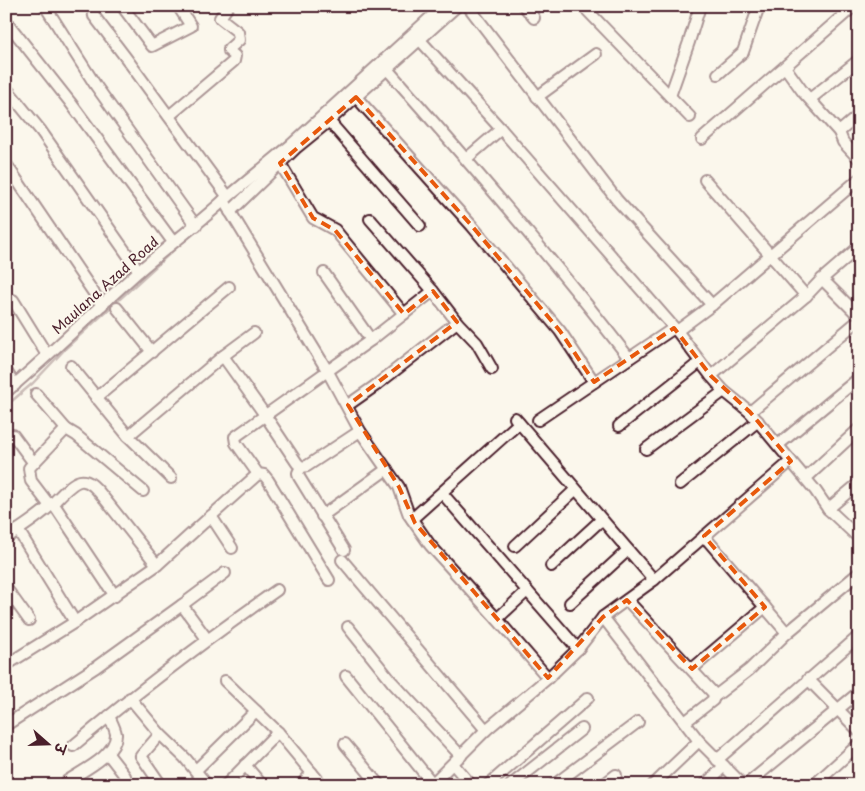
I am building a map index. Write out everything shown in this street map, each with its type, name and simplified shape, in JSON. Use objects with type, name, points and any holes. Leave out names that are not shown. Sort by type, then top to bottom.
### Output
[{"type":"street","points":[[45,6],[96,86],[196,226]]},
{"type":"street","points":[[99,6],[93,10],[94,16],[169,116],[227,204],[328,370],[360,431],[402,495],[406,509],[412,519],[430,545],[548,678]]},
{"type":"street","points":[[122,6],[152,46],[191,26],[178,6]]},
{"type":"street","points":[[169,116],[234,61],[235,56],[229,49],[239,40],[238,32],[220,18],[228,6]]},
{"type":"street","points":[[227,204],[280,163],[329,121],[456,6]]},
{"type":"street","points":[[468,6],[536,97],[617,200],[712,305]]},
{"type":"street","points":[[524,6],[534,18]]},
{"type":"street","points":[[583,6],[690,118]]},
{"type":"street","points":[[670,96],[700,6]]},
{"type":"street","points":[[702,139],[854,6]]},
{"type":"street","points":[[718,74],[743,52],[760,7]]},
{"type":"street","points":[[227,204],[438,8]]},
{"type":"street","points":[[6,21],[70,102],[173,242]]},
{"type":"street","points":[[418,39],[501,129],[676,329],[724,391],[758,421],[806,478],[828,509],[859,538]]},
{"type":"street","points":[[536,97],[596,54]]},
{"type":"street","points":[[810,100],[859,60]]},
{"type":"street","points":[[785,67],[810,100],[839,132],[843,142],[859,159]]},
{"type":"street","points":[[386,69],[466,159],[569,281],[629,358]]},
{"type":"street","points":[[6,88],[42,131],[139,271]]},
{"type":"street","points":[[356,96],[472,226],[560,331],[594,382]]},
{"type":"street","points":[[839,132],[859,115]]},
{"type":"street","points":[[329,121],[420,226]]},
{"type":"street","points":[[466,159],[501,129]]},
{"type":"street","points":[[280,163],[313,218],[334,230],[404,314]]},
{"type":"street","points":[[7,168],[102,305]]},
{"type":"street","points":[[538,420],[629,358],[712,305],[859,179]]},
{"type":"street","points":[[705,180],[806,296]]},
{"type":"street","name":"Maulana Azad Road","points":[[6,392],[173,242],[227,204]]},
{"type":"street","points":[[370,219],[477,343],[492,369]]},
{"type":"street","points":[[711,376],[806,296],[822,279],[858,251]]},
{"type":"street","points":[[324,273],[371,340]]},
{"type":"street","points":[[822,279],[859,316]]},
{"type":"street","points":[[96,398],[229,288]]},
{"type":"street","points":[[329,580],[268,480],[264,475],[258,474],[236,443],[235,437],[371,340],[433,291]]},
{"type":"street","points":[[13,300],[47,355]]},
{"type":"street","points":[[118,308],[152,352]]},
{"type":"street","points":[[750,412],[859,320]]},
{"type":"street","points":[[348,405],[457,322]]},
{"type":"street","points":[[128,436],[223,356],[254,333]]},
{"type":"street","points":[[223,356],[301,467]]},
{"type":"street","points":[[619,426],[700,362]]},
{"type":"street","points":[[71,366],[128,436],[171,478]]},
{"type":"street","points":[[6,371],[15,385]]},
{"type":"street","points":[[778,445],[859,378]]},
{"type":"street","points":[[646,449],[724,391]]},
{"type":"street","points":[[36,394],[66,429],[76,435],[143,491]]},
{"type":"street","points":[[412,519],[517,421],[654,580]]},
{"type":"street","points":[[680,484],[758,421]]},
{"type":"street","points":[[66,429],[33,462],[29,468],[31,481],[52,504],[115,596]]},
{"type":"street","points":[[806,478],[859,429]]},
{"type":"street","points":[[301,467],[307,466],[360,431]]},
{"type":"street","points":[[6,437],[12,435],[33,462]]},
{"type":"street","points":[[346,676],[432,784],[486,730],[548,678],[578,649],[603,617],[654,580],[791,461]]},
{"type":"street","points":[[301,467],[298,473],[299,477],[343,555],[486,730]]},
{"type":"street","points":[[322,516],[387,470]]},
{"type":"street","points":[[6,665],[115,596],[157,565],[258,474]]},
{"type":"street","points":[[6,538],[52,504],[74,484],[80,481],[87,482],[104,498],[157,565]]},
{"type":"street","points":[[828,509],[859,483]]},
{"type":"street","points":[[515,546],[575,490]]},
{"type":"street","points":[[442,493],[578,649]]},
{"type":"street","points":[[212,516],[232,548]]},
{"type":"street","points":[[552,566],[601,520]]},
{"type":"street","points":[[18,530],[75,622]]},
{"type":"street","points":[[704,536],[787,633]]},
{"type":"street","points":[[570,603],[628,550]]},
{"type":"street","points":[[685,722],[749,670],[787,633],[859,572]]},
{"type":"street","points":[[6,726],[96,667],[225,573]]},
{"type":"street","points":[[6,588],[29,620]]},
{"type":"street","points":[[73,746],[130,698],[207,639],[277,590]]},
{"type":"street","points":[[497,619],[527,591]]},
{"type":"street","points":[[627,600],[713,692],[714,697]]},
{"type":"street","points":[[182,605],[207,639]]},
{"type":"street","points":[[692,669],[765,608]]},
{"type":"street","points":[[603,617],[699,741],[745,785],[859,692]]},
{"type":"street","points":[[348,627],[392,682],[461,756]]},
{"type":"street","points":[[705,785],[721,763],[808,680],[859,636]]},
{"type":"street","points":[[808,680],[859,732]]},
{"type":"street","points":[[225,681],[278,732],[322,785]]},
{"type":"street","points":[[130,698],[160,734],[196,770],[207,785]]},
{"type":"street","points":[[488,785],[588,698]]},
{"type":"street","points":[[196,770],[256,711]]},
{"type":"street","points":[[67,781],[108,754],[114,746],[116,732],[109,716]]},
{"type":"street","points":[[554,785],[638,722]]},
{"type":"street","points":[[511,785],[582,729]]},
{"type":"street","points":[[226,785],[278,732]]},
{"type":"street","points":[[160,734],[141,756],[161,785]]},
{"type":"street","points":[[653,785],[699,741]]},
{"type":"street","points":[[345,744],[378,785]]},
{"type":"street","points":[[814,785],[859,744]]},
{"type":"street","points":[[108,754],[125,776],[125,785]]},
{"type":"street","points":[[453,764],[471,785]]},
{"type":"street","points":[[245,765],[262,785]]},
{"type":"street","points":[[301,785],[312,774]]},
{"type":"street","points":[[603,785],[616,775]]},
{"type":"highlighted area","points":[[356,97],[472,226],[560,331],[594,382],[674,328],[711,376],[750,412],[791,461],[704,536],[765,607],[692,669],[627,600],[603,617],[548,678],[415,523],[399,487],[348,405],[457,322],[433,291],[404,314],[335,230],[313,218],[280,163]]},
{"type":"waterway","points":[[6,406],[33,383],[67,347],[187,238]]}]
